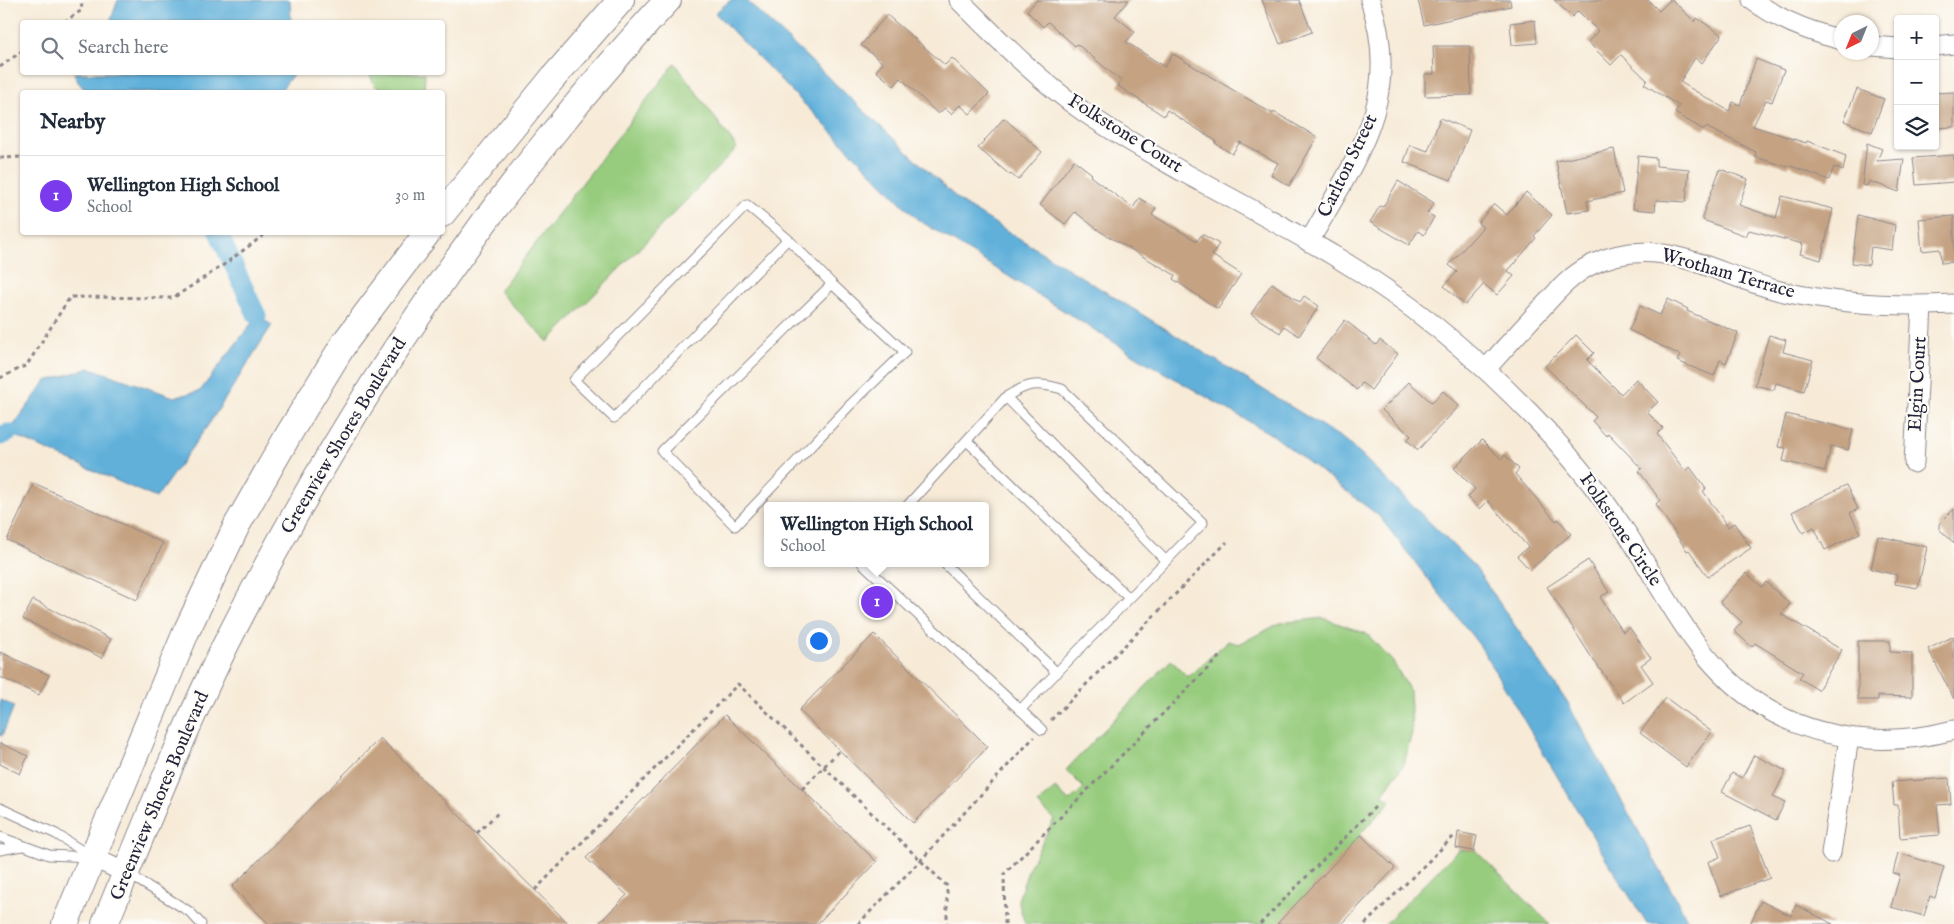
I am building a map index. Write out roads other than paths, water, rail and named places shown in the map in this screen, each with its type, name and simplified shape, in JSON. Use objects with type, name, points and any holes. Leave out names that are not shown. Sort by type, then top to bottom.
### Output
[{"type":"street","points":[[445,210],[552,79],[621,0]]},
{"type":"street","name":"Greenview Shores Boulevard","points":[[105,924],[166,775],[223,650],[278,544],[351,418],[442,280],[518,177],[585,94],[668,0]]},
{"type":"street","name":"Folkstone Court","points":[[959,0],[1041,79],[1083,112],[1127,141],[1309,242]]},
{"type":"street","name":"Carlton Street","points":[[1309,242],[1372,125],[1379,99],[1382,72],[1381,45],[1370,0]]},
{"type":"street","points":[[1752,0],[1790,22],[1834,38]]},
{"type":"street","points":[[1939,46],[1954,44]]},
{"type":"street","points":[[1879,47],[1894,48]]},
{"type":"street","name":"Greenview Shores Boulevard","points":[[65,924],[186,632],[237,524],[345,342],[426,235]]},
{"type":"street","name":"Folkstone Circle","points":[[1309,242],[1390,292],[1439,329],[1486,369],[1552,436],[1627,533],[1694,643],[1714,667],[1743,692],[1762,706],[1789,721],[1818,731],[1849,738],[1899,740],[1930,736],[1954,730]]},
{"type":"street","name":"Wrotham Terrace","points":[[1486,369],[1566,282],[1596,263],[1629,253],[1671,254],[1749,282],[1783,292],[1826,300],[1887,306],[1954,304]]},
{"type":"street","name":"Elgin Court","points":[[1914,463],[1922,306]]},
{"type":"street","points":[[1831,853],[1849,738]]},
{"type":"street","points":[[92,857],[126,872]]},
{"type":"lane","points":[[788,239],[614,418],[574,380],[747,204],[788,239],[832,284],[905,352],[850,405],[736,526],[662,450],[832,284]]},
{"type":"lane","points":[[911,502],[1006,397],[1023,386],[1044,384],[1062,389],[1203,523],[1020,710]]},
{"type":"lane","points":[[1006,397],[1166,561]]},
{"type":"lane","points":[[967,441],[1130,598]]},
{"type":"lane","points":[[866,567],[1042,730]]},
{"type":"lane","points":[[948,567],[1057,673]]},
{"type":"lane","points":[[0,808],[56,834],[92,857]]},
{"type":"lane","points":[[0,837],[49,855],[92,857]]},
{"type":"lane","points":[[0,850],[24,846]]},
{"type":"lane","points":[[126,872],[190,912],[201,924]]},
{"type":"water","points":[[118,0],[290,0],[291,20],[111,20]]},
{"type":"water","points":[[731,0],[746,0],[962,203],[1348,442],[1475,567],[1567,702],[1690,924],[1647,924],[1605,857],[1480,646],[1379,516],[1274,436],[1144,361],[917,219],[715,13]]},
{"type":"water","points":[[75,75],[292,75],[281,90],[85,90]]},
{"type":"water","points":[[257,316],[272,325],[211,421],[156,498],[8,433],[46,381],[90,368],[174,397],[200,391]]},
{"type":"water","points":[[0,700],[14,706],[2,736],[0,735]]},
{"type":"waterway","points":[[219,235],[257,316]]},
{"type":"waterway","points":[[0,436],[8,433]]},
{"type":"place","name":"Wellington High School","points":[[877,602]]}]
